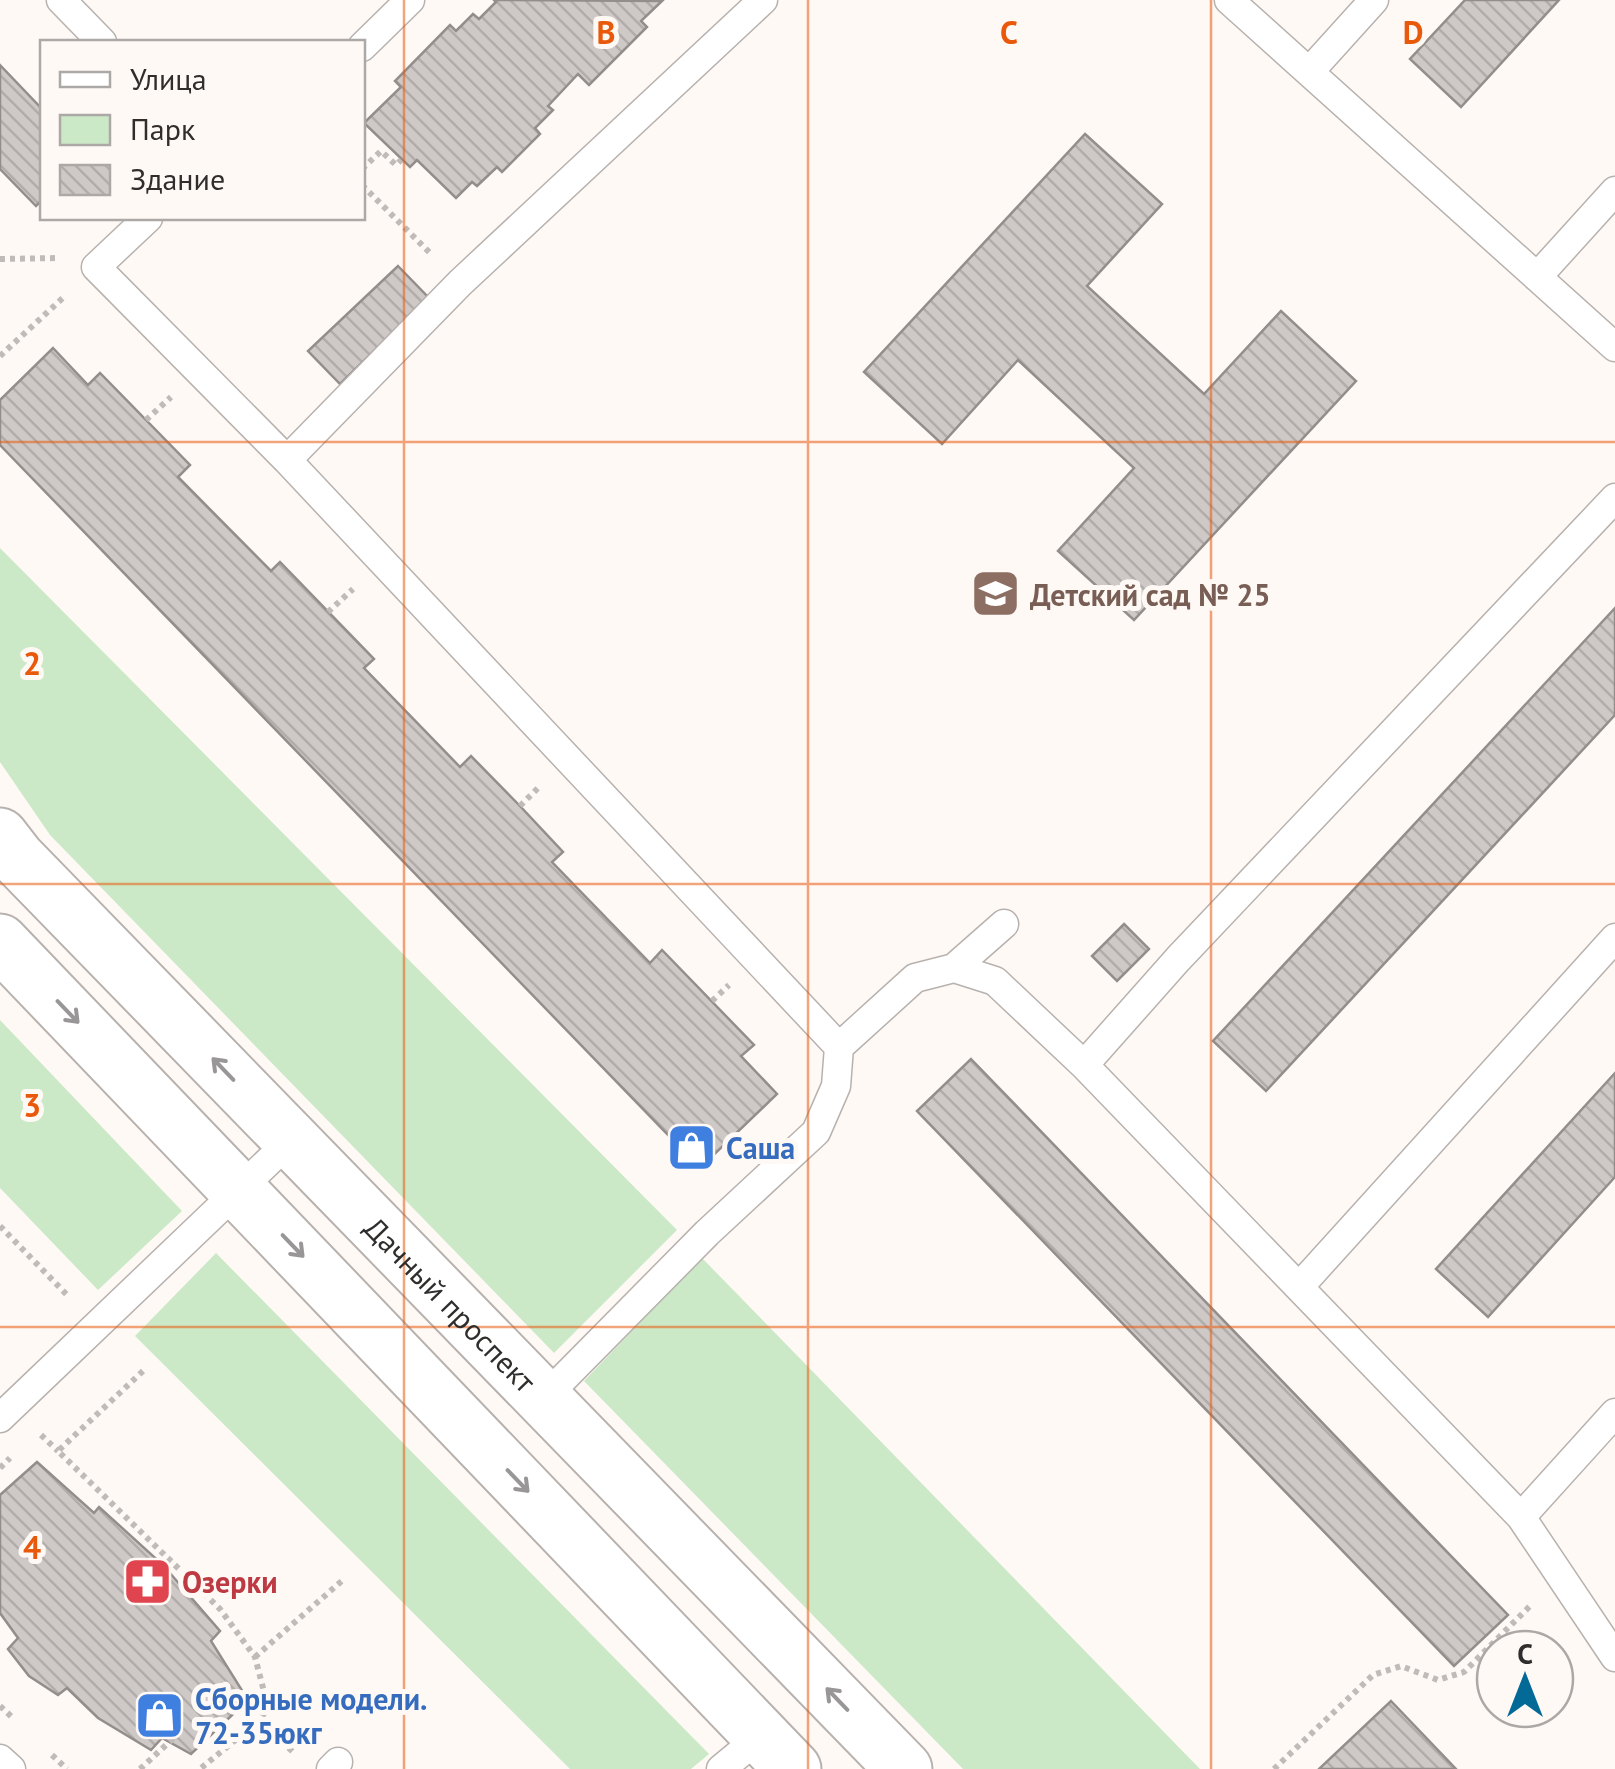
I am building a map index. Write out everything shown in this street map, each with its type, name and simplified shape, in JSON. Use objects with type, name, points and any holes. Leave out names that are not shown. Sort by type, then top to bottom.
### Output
[{"type":"main road","name":"Дачный проспект","points":[[0,836],[17,858],[904,1769]]},
{"type":"main road","points":[[0,942],[240,1190],[758,1758]]},
{"type":"lane","points":[[61,0],[100,40]]},
{"type":"lane","points":[[365,43],[410,0]]},
{"type":"lane","points":[[287,460],[460,283],[764,0]]},
{"type":"lane","points":[[1229,0],[1615,347]]},
{"type":"lane","points":[[1309,72],[1374,0]]},
{"type":"lane","points":[[1537,277],[1615,191]]},
{"type":"lane","points":[[146,220],[96,267],[287,460],[839,1047]]},
{"type":"lane","points":[[1084,1064],[1615,498]]},
{"type":"lane","points":[[545,1397],[706,1233],[816,1132],[836,1086],[839,1047],[914,978],[954,968],[1004,924]]},
{"type":"lane","points":[[1299,1287],[1615,938]]},
{"type":"lane","points":[[954,968],[995,981],[1084,1064],[1521,1517],[1615,1658]]},
{"type":"lane","points":[[0,1418],[292,1139]]},
{"type":"lane","points":[[1521,1517],[1615,1413]]},
{"type":"lane","points":[[0,1759],[10,1769]]},
{"type":"path","points":[[365,166],[381,151],[396,165],[402,160]]},
{"type":"path","points":[[365,188],[460,283]]},
{"type":"path","points":[[0,259],[56,258],[96,267]]},
{"type":"path","points":[[0,356],[96,267]]},
{"type":"path","points":[[0,1226],[97,1326]]},
{"type":"path","points":[[143,1371],[58,1451],[165,1563],[220,1609],[255,1658],[268,1707],[260,1720],[200,1769]]},
{"type":"path","points":[[1274,1769],[1374,1674],[1401,1666],[1438,1680],[1464,1672],[1560,1576]]},
{"type":"path","points":[[255,1658],[344,1578]]},
{"type":"path","points":[[140,1769],[178,1734],[160,1716]]},
{"type":"path","points":[[260,1720],[297,1757]]},
{"type":"green space","points":[[0,548],[677,1230],[554,1353],[50,835],[0,762]]},
{"type":"green space","points":[[0,1020],[182,1211],[98,1290],[0,1188]]},
{"type":"green space","points":[[216,1253],[709,1754],[691,1769],[570,1769],[135,1336]]},
{"type":"green space","points":[[702,1258],[1200,1769],[963,1769],[584,1381]]},
{"type":"building","points":[[1465,0],[1559,0],[1461,107],[1410,59]]},
{"type":"building","points":[[662,1],[641,21],[647,27],[589,85],[578,74],[548,106],[553,110],[535,128],[540,134],[502,172],[497,167],[477,186],[472,182],[456,198],[417,160],[410,167],[365,122],[401,87],[395,81],[450,25],[456,31],[473,14],[479,19],[496,2]]},
{"type":"building","points":[[0,65],[40,107],[40,202],[36,206],[0,169]]},
{"type":"building","points":[[1085,134],[1162,204],[1087,286],[1204,394],[1281,311],[1356,381],[1134,620],[1058,551],[1134,468],[1018,360],[942,444],[864,372]]},
{"type":"building","points":[[398,266],[429,298],[340,384],[308,351]]},
{"type":"building","points":[[53,348],[88,385],[100,373],[190,465],[178,477],[271,571],[280,562],[374,659],[364,668],[460,767],[471,756],[520,806],[563,852],[552,862],[650,963],[662,950],[754,1045],[741,1056],[777,1094],[700,1168],[0,445],[0,400]]},
{"type":"building","points":[[1615,608],[1615,715],[1266,1091],[1213,1041]]},
{"type":"building","points":[[1124,924],[1149,949],[1117,981],[1092,956]]},
{"type":"building","points":[[971,1059],[1508,1615],[1493,1629],[1475,1629],[1475,1646],[1454,1666],[917,1111]]},
{"type":"building","points":[[1615,1073],[1615,1177],[1488,1317],[1436,1269]]},
{"type":"building","points":[[37,1462],[94,1513],[99,1507],[163,1565],[220,1631],[211,1641],[248,1700],[191,1754],[162,1738],[151,1750],[98,1718],[67,1688],[58,1695],[29,1676],[8,1649],[18,1638],[0,1613],[0,1495]]},
{"type":"building","points":[[1391,1701],[1456,1769],[1319,1769]]},
{"type":"place","name":"Детский сад № 25","points":[[995,594]]},
{"type":"place","name":"Саша","points":[[691,1147]]},
{"type":"place","name":"Озерки","points":[[147,1581]]},
{"type":"place","name":"Сборные модели. 72-35юкг","points":[[160,1715]]}]
